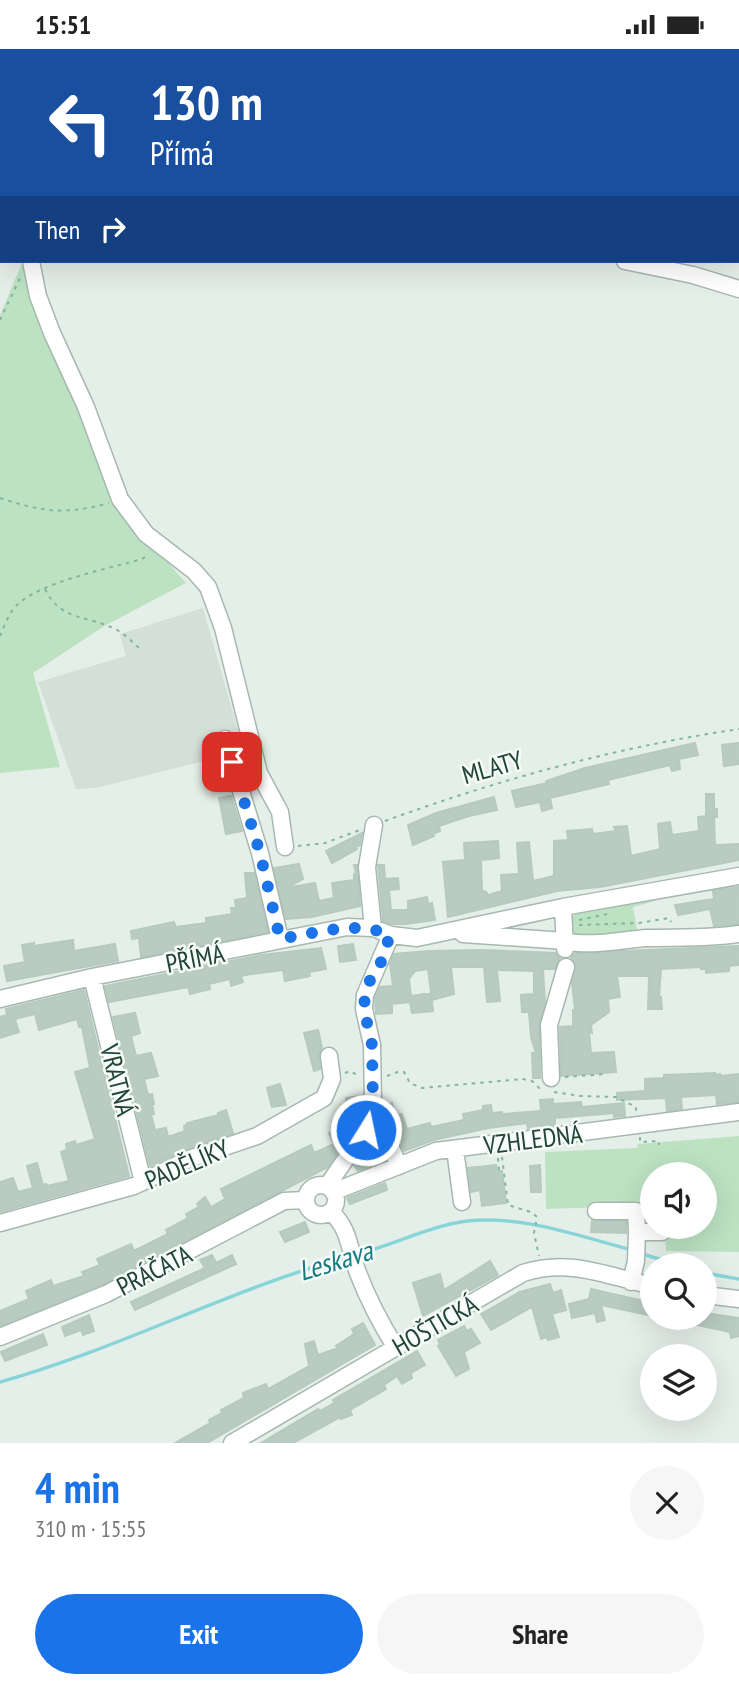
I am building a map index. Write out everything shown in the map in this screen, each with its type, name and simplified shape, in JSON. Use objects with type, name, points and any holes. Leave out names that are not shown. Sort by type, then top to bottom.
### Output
[{"type":"street","points":[[635,263],[693,275],[739,289]]},
{"type":"street","points":[[27,267],[52,333],[86,407],[120,499],[146,534],[194,571],[208,587],[223,628],[260,773],[280,811],[285,847]]},
{"type":"street","points":[[225,739],[260,853],[280,939]]},
{"type":"street","points":[[373,928],[367,867],[374,825]]},
{"type":"street","points":[[448,932],[563,907],[739,876]]},
{"type":"street","points":[[563,907],[565,945]]},
{"type":"street","name":"PŘÍMÁ","points":[[0,999],[92,977],[347,927],[373,928],[390,935],[417,938],[448,932]]},
{"type":"street","points":[[448,932],[565,945],[649,938],[711,938],[739,934]]},
{"type":"street","points":[[330,1189],[366,1130],[373,1105],[372,1045],[364,1009],[365,995],[390,935]]},
{"type":"street","points":[[552,1085],[549,1025],[566,967]]},
{"type":"street","name":"VRATNÁ","points":[[92,977],[143,1182]]},
{"type":"street","name":"PADĚLÍKY","points":[[0,1223],[134,1187],[188,1159],[257,1136],[324,1098],[332,1079],[330,1056]]},
{"type":"street","name":"VZHLEDNÁ","points":[[330,1189],[436,1151],[739,1112]]},
{"type":"street","points":[[384,1132],[399,1166]]},
{"type":"street","points":[[455,1149],[461,1202]]},
{"type":"street","points":[[312,1187],[330,1189],[336,1202],[331,1212],[322,1216],[313,1214],[305,1200],[312,1187]]},
{"type":"street","name":"PRÁČATA","points":[[0,1338],[106,1294],[284,1201],[305,1200]]},
{"type":"street","points":[[596,1211],[636,1211],[637,1246],[631,1282]]},
{"type":"street","points":[[331,1212],[344,1226],[376,1313],[396,1348]]},
{"type":"street","points":[[637,1246],[650,1239]]},
{"type":"street","name":"HOŠTICKÁ","points":[[232,1443],[523,1273],[542,1267],[562,1266],[640,1284]]},
{"type":"street","points":[[717,1296],[739,1299]]},
{"type":"path","points":[[0,320],[27,267]]},
{"type":"path","points":[[0,498],[35,509],[62,512],[120,499]]},
{"type":"path","points":[[0,636],[12,610],[26,597],[142,559],[159,545]]},
{"type":"path","points":[[44,589],[51,602],[63,612],[117,630],[139,648]]},
{"type":"path","name":"MLATY","points":[[285,847],[326,843],[470,790],[566,764],[739,729]]},
{"type":"path","points":[[344,1073],[349,1071],[373,1082]]},
{"type":"path","points":[[395,1072],[404,1072],[410,1083],[422,1088],[523,1079],[532,1081],[540,1089],[541,1084],[550,1084],[580,1097],[616,1097],[636,1107],[640,1142],[659,1141],[659,1145]]},
{"type":"path","points":[[572,1077],[606,1074]]},
{"type":"path","points":[[500,1142],[508,1205],[531,1212],[537,1217],[534,1233],[542,1267]]},
{"type":"shaded area","points":[[203,608],[244,751],[96,788],[76,789],[38,682],[126,656],[120,634]]},
{"type":"green space","points":[[24,263],[110,497],[186,583],[106,625],[33,673],[60,767],[0,773],[0,315]]},
{"type":"green space","points":[[655,895],[655,901],[633,907],[638,935],[577,936],[572,931],[570,918],[575,912]]},
{"type":"green space","points":[[739,1136],[739,1252],[666,1251],[666,1239],[717,1239],[717,1162],[640,1162],[640,1226],[639,1206],[546,1209],[545,1152],[637,1148],[638,1144]]},
{"type":"building","points":[[695,743],[698,755],[679,759],[680,769],[672,771],[670,765],[608,780],[609,784],[550,798],[552,808],[542,811],[540,802],[516,807],[512,791],[547,783],[546,781],[585,768]]},
{"type":"building","points":[[739,743],[739,764],[724,766],[722,745]]},
{"type":"building","points":[[706,794],[714,794],[714,809],[717,809],[717,817],[714,817],[715,845],[739,844],[739,860],[600,887],[557,891],[448,917],[443,862],[465,860],[464,843],[498,841],[499,858],[481,860],[482,891],[488,895],[502,891],[501,875],[519,874],[517,843],[529,842],[533,881],[554,876],[554,841],[568,840],[567,831],[592,829],[593,834],[616,831],[614,827],[627,826],[631,856],[660,849],[658,824],[670,822],[672,835],[699,831],[698,817],[706,816]]},
{"type":"building","points":[[231,796],[242,831],[226,834],[219,798]]},
{"type":"building","points":[[494,797],[497,810],[439,826],[440,831],[433,834],[434,836],[413,845],[408,825],[436,813]]},
{"type":"building","points":[[362,833],[357,849],[332,863],[326,851]]},
{"type":"building","points":[[299,864],[303,879],[286,888],[315,883],[319,901],[334,898],[332,883],[354,880],[354,865],[357,865],[360,906],[312,917],[286,919],[274,868]]},
{"type":"building","points":[[378,865],[384,865],[385,879],[398,878],[399,889],[389,890],[391,910],[408,910],[408,901],[427,897],[428,904],[432,903],[435,920],[406,924],[383,921]]},
{"type":"building","points":[[245,873],[254,873],[268,932],[141,957],[139,938],[132,939],[131,931],[174,922],[176,927],[206,923],[206,918],[232,914],[231,908],[236,908],[235,900],[247,898]]},
{"type":"building","points":[[739,887],[739,924],[714,926],[710,909],[678,915],[675,905],[714,899],[713,891]]},
{"type":"building","points":[[73,940],[74,951],[115,944],[118,961],[7,981],[4,966],[25,962],[22,945],[34,943],[34,946]]},
{"type":"building","points":[[353,944],[356,960],[340,962],[338,946]]},
{"type":"building","points":[[739,946],[739,965],[729,966],[729,971],[706,973],[706,969],[701,967],[661,969],[659,997],[662,1009],[648,1009],[649,976],[617,976],[620,997],[608,999],[609,1012],[591,1025],[592,1033],[589,1032],[591,1053],[614,1052],[616,1072],[561,1076],[560,1027],[573,1026],[575,1010],[572,983],[576,965],[571,958],[575,953]]},
{"type":"building","points":[[321,948],[326,969],[309,972],[310,976],[285,981],[283,970],[241,976],[243,982],[231,986],[230,979],[209,984],[210,989],[190,994],[188,987],[109,1002],[105,986],[261,955]]},
{"type":"building","points":[[483,950],[556,953],[560,958],[555,969],[543,969],[545,1003],[539,1025],[540,1078],[533,1078],[532,1053],[536,1053],[531,1037],[529,1012],[522,1012],[521,995],[534,994],[534,971],[497,970],[500,1001],[487,1002],[484,967],[451,967],[454,994],[432,1000],[428,969],[415,971],[409,979],[411,996],[431,993],[433,1011],[412,1013],[410,1002],[392,1004],[392,1013],[376,1014],[375,998],[380,987],[393,986],[390,964],[394,954]]},
{"type":"building","points":[[84,990],[129,1176],[0,1212],[0,1182],[13,1178],[18,1192],[33,1188],[27,1166],[37,1163],[43,1185],[69,1181],[61,1152],[67,1150],[66,1144],[75,1141],[76,1145],[95,1139],[75,1072],[90,1068],[82,1027],[79,1027],[77,1019],[39,1030],[35,1014],[15,1019],[19,1032],[0,1038],[0,1017],[7,1015],[6,1009]]},
{"type":"building","points":[[135,1013],[140,1033],[131,1036],[136,1056],[151,1053],[158,1076],[144,1079],[148,1095],[152,1094],[154,1114],[151,1114],[155,1130],[166,1128],[168,1137],[185,1131],[184,1126],[187,1123],[219,1115],[218,1113],[226,1110],[233,1133],[186,1149],[150,1166],[113,1017]]},
{"type":"building","points":[[318,1030],[322,1048],[319,1057],[320,1069],[314,1071],[304,1033]]},
{"type":"building","points":[[715,1073],[721,1076],[739,1074],[739,1102],[717,1104],[716,1095],[681,1097],[682,1109],[667,1111],[666,1098],[617,1100],[617,1093],[645,1091],[645,1079],[664,1078],[664,1075]]},
{"type":"building","points":[[280,1084],[286,1105],[272,1107],[267,1088]]},
{"type":"building","points":[[362,1096],[356,1125],[328,1167],[103,1284],[0,1326],[0,1311],[29,1299],[26,1291],[51,1280],[53,1286],[84,1276],[82,1272],[100,1265],[97,1259],[131,1244],[134,1251],[168,1234],[166,1230],[188,1218],[186,1214],[199,1207],[197,1204],[205,1197],[211,1207],[225,1199],[221,1189],[311,1145],[314,1153],[334,1144],[329,1133],[336,1129],[346,1116],[346,1098]]},
{"type":"building","points":[[553,1099],[553,1104],[581,1102],[582,1107],[624,1103],[625,1116],[614,1117],[614,1113],[555,1118],[555,1125],[528,1129],[527,1123],[488,1128],[434,1140],[404,1151],[392,1125],[395,1123],[379,1122],[386,1117],[383,1106],[392,1103],[395,1115],[402,1114],[407,1129],[430,1123],[431,1127],[464,1120],[463,1114],[483,1110],[483,1106],[491,1105],[492,1113],[502,1114],[541,1111],[540,1100]]},
{"type":"building","points":[[375,1138],[385,1160],[358,1171],[354,1165]]},
{"type":"building","points":[[496,1165],[497,1171],[502,1171],[506,1203],[482,1206],[480,1190],[471,1192],[468,1168]]},
{"type":"building","points":[[540,1165],[541,1192],[531,1192],[530,1166]]},
{"type":"building","points":[[385,1183],[387,1190],[350,1204],[347,1198]]},
{"type":"building","points":[[592,1220],[626,1221],[626,1233],[591,1232]]},
{"type":"building","points":[[305,1222],[309,1232],[285,1242],[280,1232]]},
{"type":"building","points":[[212,1255],[216,1263],[232,1255],[236,1264],[135,1310],[131,1302],[205,1268],[200,1260]]},
{"type":"building","points":[[490,1261],[498,1275],[423,1316],[413,1283],[440,1274],[444,1290]]},
{"type":"building","points":[[550,1284],[553,1293],[561,1290],[566,1310],[552,1314],[559,1337],[541,1339],[532,1307],[491,1330],[481,1314],[520,1292]]},
{"type":"building","points":[[591,1289],[640,1300],[640,1313],[601,1305],[605,1320],[597,1322],[595,1313],[572,1318],[569,1304],[589,1299]]},
{"type":"building","points":[[89,1315],[94,1331],[83,1335],[81,1330],[65,1336],[62,1327]]},
{"type":"building","points":[[717,1315],[739,1318],[739,1336],[731,1338],[730,1332],[717,1329]]},
{"type":"building","points":[[363,1323],[375,1345],[207,1443],[175,1443],[210,1423],[209,1420],[222,1413],[221,1410],[244,1398],[243,1393],[266,1384],[268,1389],[309,1366],[305,1344],[314,1341],[318,1355],[338,1348],[336,1346],[354,1334],[352,1329]]},
{"type":"building","points":[[464,1326],[467,1331],[471,1329],[480,1343],[464,1352],[469,1369],[456,1376],[438,1346],[438,1340]]},
{"type":"building","points":[[43,1334],[47,1345],[5,1361],[1,1352]]},
{"type":"building","points":[[417,1351],[425,1365],[411,1373],[412,1378],[402,1384],[397,1376],[384,1385],[386,1389],[350,1410],[352,1415],[341,1419],[340,1417],[293,1443],[261,1443],[318,1409],[320,1411],[334,1403],[333,1400]]},
{"type":"waterway","name":"Leskava","points":[[357,1254],[453,1223],[488,1220],[550,1228],[632,1250]]},
{"type":"waterway","name":"Leskava","points":[[0,1382],[44,1369],[259,1286],[347,1257]]},
{"type":"waterway","name":"Leskava","points":[[717,1275],[739,1279]]},
{"type":"route","points":[[232,762],[260,853],[280,939],[347,927],[373,928],[390,935],[365,995],[364,1009],[372,1045],[373,1105],[366,1130]]}]
